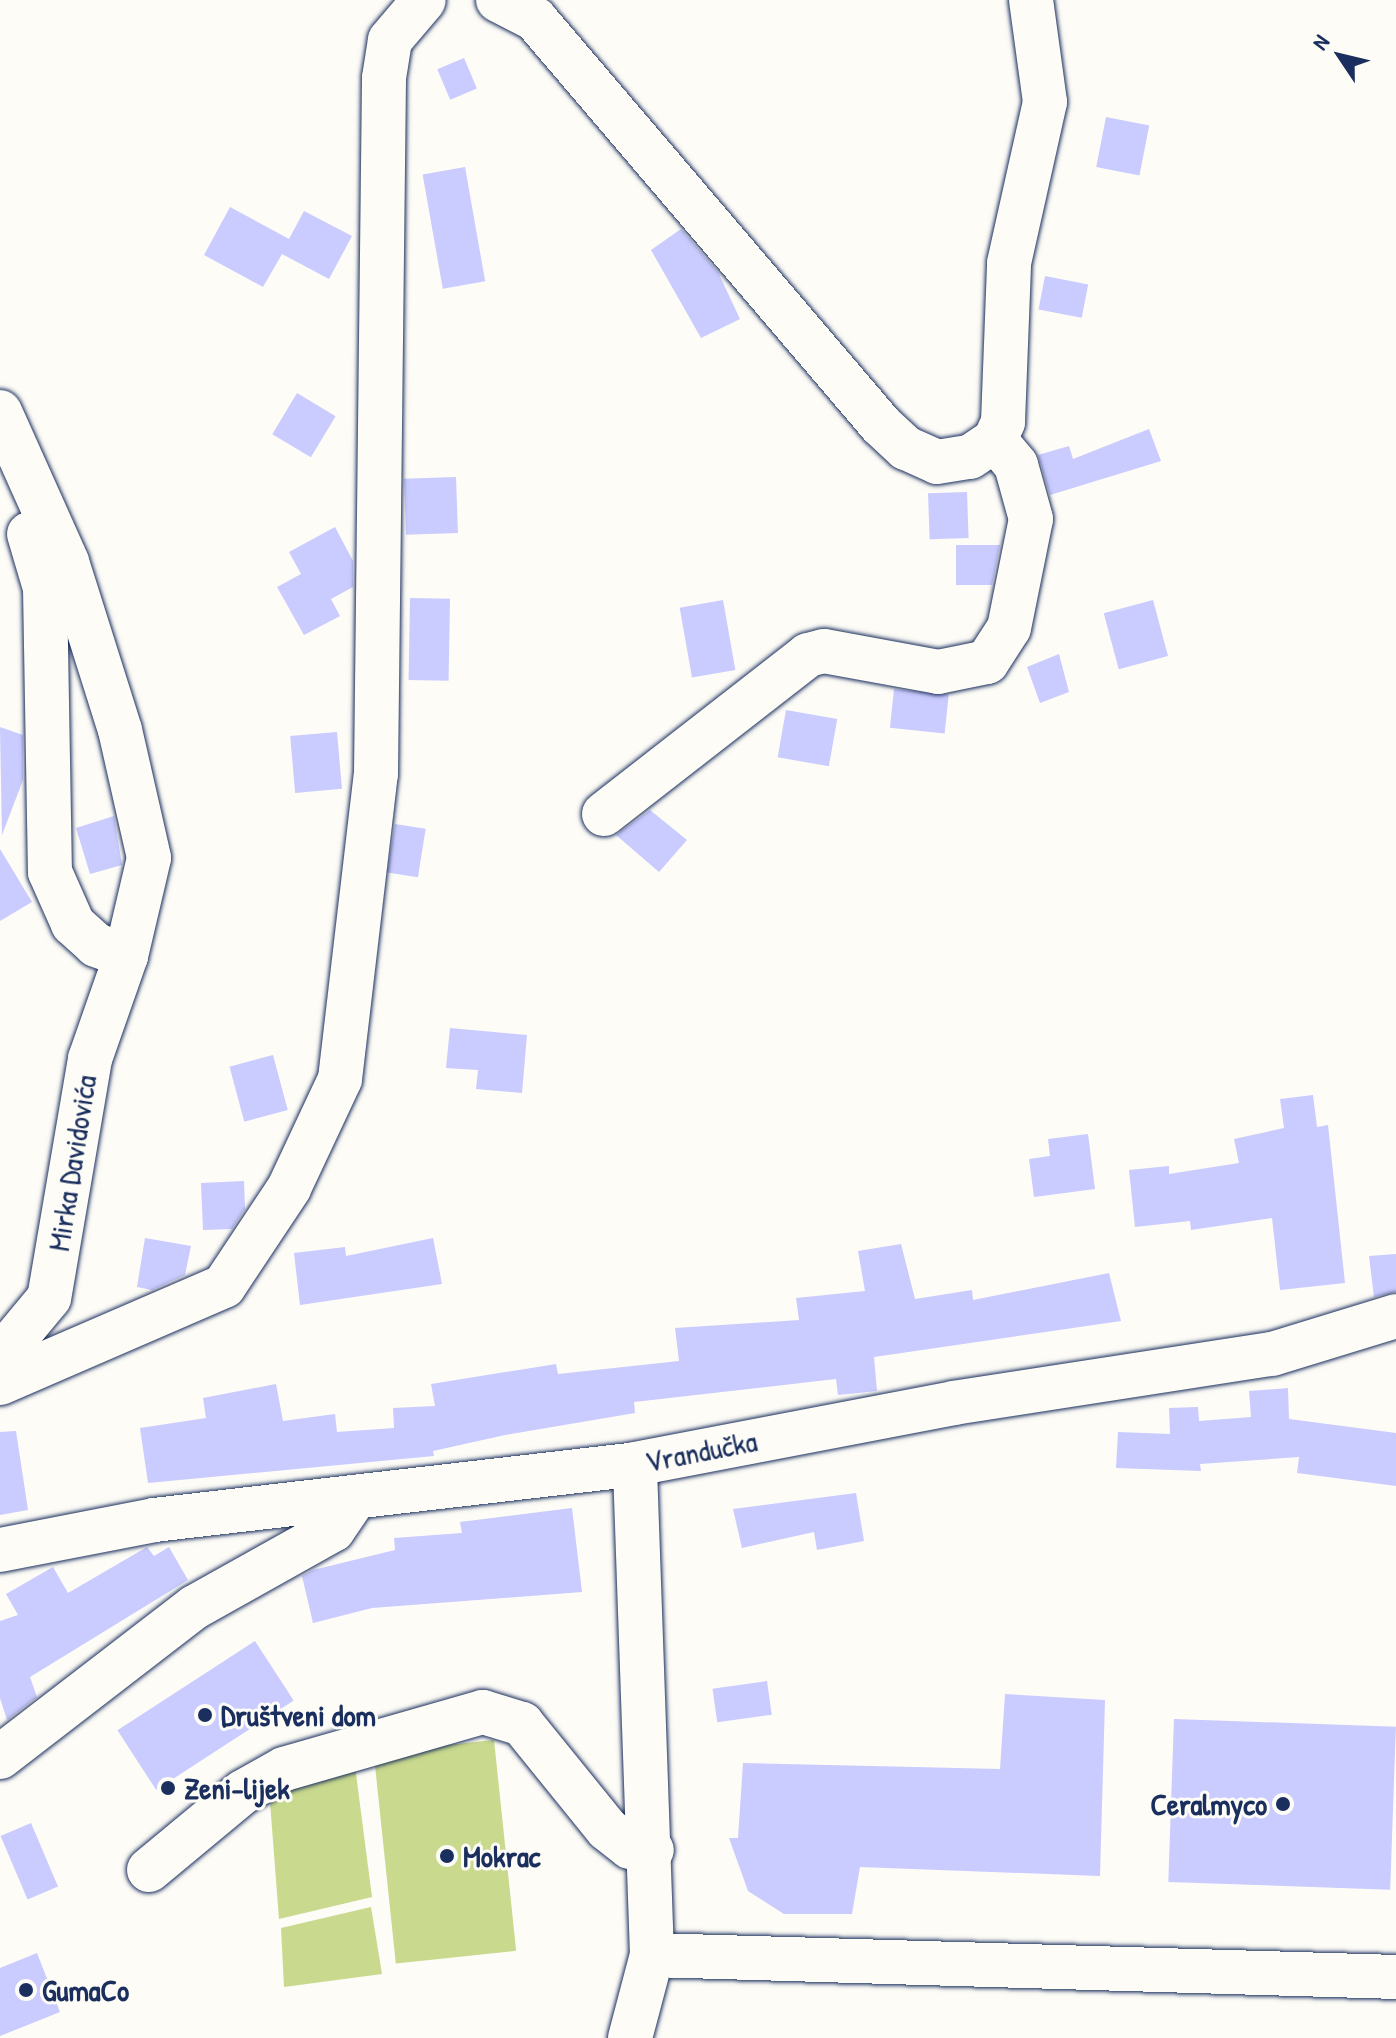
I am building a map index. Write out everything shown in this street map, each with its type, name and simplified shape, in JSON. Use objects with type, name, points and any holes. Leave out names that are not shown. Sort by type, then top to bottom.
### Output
[{"type":"street","points":[[0,1383],[224,1286],[289,1188],[340,1079],[376,774],[384,78],[390,40],[424,0]]},
{"type":"street","points":[[498,0],[535,19],[906,448],[937,462],[970,457],[995,440],[1003,422],[1009,263],[1045,102],[1031,0]]},
{"type":"street","name":"Mirka Davidovića","points":[[0,412],[67,562],[120,730],[149,858],[126,956],[90,1059],[49,1298],[0,1357]]},
{"type":"street","points":[[604,814],[808,655],[960,672],[994,656],[1009,628],[1031,519],[1016,465],[995,440]]},
{"type":"street","points":[[0,482],[40,552],[45,588],[50,872],[73,924],[96,945],[126,956]]},
{"type":"street","name":"Vrandučka","points":[[0,1550],[154,1520],[635,1464],[954,1403],[1272,1354],[1396,1316]]},
{"type":"street","points":[[630,2038],[648,2018],[652,1955],[652,1850],[635,1464]]},
{"type":"street","points":[[0,1757],[99,1674],[195,1607],[333,1530],[355,1497]]},
{"type":"street","points":[[149,1870],[243,1792],[284,1769],[483,1712],[522,1724],[607,1829],[630,1847],[652,1850]]},
{"type":"street","points":[[652,1955],[1396,1977]]},
{"type":"green space","name":"Mokrac","points":[[494,1740],[516,1951],[396,1963],[374,1753]]},
{"type":"green space","points":[[355,1766],[372,1897],[279,1919],[269,1789]]},
{"type":"green space","points":[[371,1907],[382,1974],[284,1987],[281,1928]]},
{"type":"building","points":[[464,58],[477,88],[450,100],[437,69]]},
{"type":"building","points":[[1106,117],[1149,125],[1139,175],[1096,167]]},
{"type":"building","points":[[465,167],[485,281],[443,289],[423,174]]},
{"type":"building","points":[[230,207],[289,239],[304,211],[352,236],[329,279],[282,254],[263,287],[204,255]]},
{"type":"building","points":[[681,229],[718,272],[740,319],[701,338],[651,250]]},
{"type":"building","points":[[1045,276],[1088,284],[1082,318],[1039,309]]},
{"type":"building","points":[[297,393],[336,416],[311,457],[272,434]]},
{"type":"building","points":[[1149,429],[1161,461],[1050,495],[1038,455],[1069,446],[1073,459]]},
{"type":"building","points":[[456,477],[458,533],[406,535],[404,479]]},
{"type":"building","points":[[967,492],[969,538],[930,539],[928,493]]},
{"type":"building","points":[[335,527],[353,561],[353,587],[331,599],[340,616],[304,635],[277,587],[301,574],[289,552]]},
{"type":"building","points":[[956,545],[1000,545],[992,585],[956,585]]},
{"type":"building","points":[[410,598],[450,599],[449,681],[409,680]]},
{"type":"building","points":[[723,600],[735,670],[692,678],[680,608]]},
{"type":"building","points":[[1153,600],[1168,656],[1119,669],[1104,613]]},
{"type":"building","points":[[1059,654],[1069,692],[1040,703],[1027,667]]},
{"type":"building","points":[[894,689],[949,695],[945,734],[890,728]]},
{"type":"building","points":[[786,710],[837,719],[829,766],[778,757]]},
{"type":"building","points":[[0,727],[23,735],[23,780],[2,835]]},
{"type":"building","points":[[337,732],[342,789],[295,793],[290,736]]},
{"type":"building","points":[[650,810],[687,840],[659,872],[616,835]]},
{"type":"building","points":[[114,816],[122,865],[90,874],[76,828]]},
{"type":"building","points":[[395,824],[426,829],[418,877],[387,872]]},
{"type":"building","points":[[0,849],[32,902],[0,921]]},
{"type":"building","points":[[450,1028],[527,1035],[522,1093],[476,1089],[478,1070],[446,1068]]},
{"type":"building","points":[[273,1055],[288,1110],[244,1122],[230,1067]]},
{"type":"building","points":[[1313,1095],[1317,1127],[1328,1125],[1345,1283],[1280,1290],[1272,1218],[1191,1230],[1190,1221],[1135,1227],[1129,1170],[1169,1166],[1169,1174],[1239,1163],[1234,1139],[1284,1128],[1280,1099]]},
{"type":"building","points":[[1088,1134],[1095,1189],[1034,1197],[1029,1159],[1050,1156],[1048,1139]]},
{"type":"building","points":[[244,1181],[245,1209],[232,1229],[203,1230],[201,1183]]},
{"type":"building","points":[[145,1238],[191,1246],[185,1275],[152,1290],[137,1287]]},
{"type":"building","points":[[433,1238],[442,1284],[300,1305],[294,1253],[345,1247],[346,1256]]},
{"type":"building","points":[[901,1244],[915,1299],[972,1290],[973,1300],[1109,1273],[1121,1321],[874,1357],[877,1391],[838,1395],[836,1379],[634,1402],[635,1413],[505,1435],[433,1451],[434,1456],[148,1483],[140,1428],[206,1418],[203,1398],[276,1384],[283,1421],[335,1414],[337,1432],[394,1428],[393,1408],[435,1406],[431,1384],[556,1364],[558,1374],[679,1361],[675,1328],[799,1320],[796,1298],[865,1291],[858,1251]]},
{"type":"building","points":[[1396,1254],[1396,1292],[1374,1297],[1369,1256]]},
{"type":"building","points":[[1288,1388],[1289,1419],[1396,1433],[1396,1486],[1297,1473],[1299,1457],[1200,1464],[1201,1471],[1116,1468],[1118,1432],[1170,1434],[1169,1408],[1198,1407],[1199,1421],[1251,1417],[1249,1391]]},
{"type":"building","points":[[16,1431],[28,1510],[0,1515],[0,1432]]},
{"type":"building","points":[[856,1493],[864,1541],[817,1550],[814,1532],[742,1548],[733,1509]]},
{"type":"building","points":[[572,1508],[582,1592],[372,1608],[313,1623],[302,1576],[313,1570],[395,1550],[394,1538],[462,1533],[460,1522]]},
{"type":"building","points":[[147,1547],[154,1556],[169,1547],[188,1580],[30,1677],[37,1697],[7,1720],[0,1698],[0,1621],[18,1615],[6,1594],[53,1567],[68,1593]]},
{"type":"building","name":"Društveni dom","points":[[255,1641],[294,1701],[156,1790],[117,1730]]},
{"type":"building","points":[[767,1681],[772,1715],[717,1722],[713,1689]]},
{"type":"building","points":[[1005,1694],[1105,1700],[1100,1876],[860,1867],[852,1914],[784,1914],[748,1891],[729,1838],[738,1838],[743,1763],[1000,1769]]},
{"type":"building","name":"Ceralmyco","points":[[1174,1719],[1396,1727],[1390,1890],[1168,1882]]},
{"type":"building","points":[[31,1823],[58,1887],[28,1899],[1,1836]]},
{"type":"building","name":"GumaCo","points":[[37,1953],[60,2012],[0,2036],[0,1968]]},
{"type":"place","name":"Društveni dom","points":[[205,1715]]},
{"type":"place","name":"Zeni-lijek","points":[[168,1788]]},
{"type":"place","name":"Ceralmyco","points":[[1283,1804]]},
{"type":"place","name":"Mokrac","points":[[447,1856]]},
{"type":"place","name":"GumaCo","points":[[26,1990]]}]
